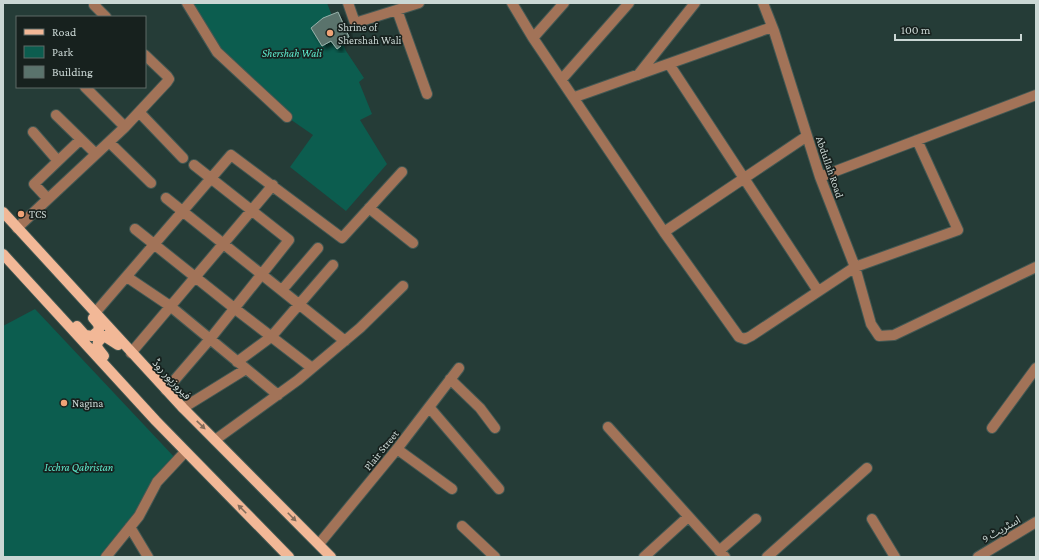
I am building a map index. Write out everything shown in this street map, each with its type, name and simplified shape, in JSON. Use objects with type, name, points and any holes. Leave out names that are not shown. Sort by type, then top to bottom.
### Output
[{"type":"main road","name":"فیروزپور روڈ","points":[[3,212],[183,408],[331,557]]},
{"type":"main road","points":[[3,253],[18,260],[85,335],[92,336],[99,330],[98,324],[94,319],[30,248],[17,228]]},
{"type":"main road","points":[[3,253],[185,452],[290,557]]},
{"type":"main road","points":[[156,421],[149,404],[100,352],[97,347],[98,342],[104,336],[114,341],[163,392],[183,408]]},
{"type":"street","points":[[96,3],[94,5],[105,16]]},
{"type":"street","points":[[187,3],[217,52],[287,117]]},
{"type":"street","points":[[348,3],[355,23],[419,3]]},
{"type":"street","points":[[512,3],[533,38],[575,97],[664,232],[738,337],[745,339],[751,336],[855,267],[958,230],[917,140]]},
{"type":"street","points":[[533,38],[564,3]]},
{"type":"street","points":[[562,80],[629,3]]},
{"type":"street","points":[[638,75],[695,3]]},
{"type":"street","name":"Abdullah Road","points":[[763,3],[820,177],[855,267],[871,324],[879,336],[894,335],[1036,267]]},
{"type":"street","points":[[397,10],[427,94]]},
{"type":"street","points":[[575,97],[772,27]]},
{"type":"street","points":[[17,228],[125,127],[169,79],[146,56]]},
{"type":"street","points":[[669,64],[818,291]]},
{"type":"street","points":[[86,88],[125,127]]},
{"type":"street","points":[[820,177],[1036,95]]},
{"type":"street","points":[[139,112],[183,158]]},
{"type":"street","points":[[56,115],[96,154]]},
{"type":"street","points":[[33,132],[58,161]]},
{"type":"street","points":[[664,232],[807,136]]},
{"type":"street","points":[[48,199],[34,184],[80,140]]},
{"type":"street","points":[[109,142],[150,183]]},
{"type":"street","points":[[95,313],[155,244],[182,210],[231,155],[342,238],[402,172]]},
{"type":"street","points":[[166,390],[210,339],[289,240],[194,165]]},
{"type":"street","points":[[131,353],[224,244],[250,210],[273,185]]},
{"type":"street","points":[[166,198],[345,340]]},
{"type":"street","points":[[369,208],[413,243]]},
{"type":"street","points":[[135,229],[312,368]]},
{"type":"street","points":[[282,290],[318,248]]},
{"type":"street","points":[[237,362],[271,337],[333,265]]},
{"type":"street","points":[[127,277],[170,306],[278,395]]},
{"type":"street","points":[[215,440],[278,395],[312,368],[345,340],[403,286]]},
{"type":"street","name":"Plair Street","points":[[319,544],[397,449],[458,368]]},
{"type":"street","points":[[992,428],[1036,368]]},
{"type":"street","points":[[183,408],[246,369]]},
{"type":"street","points":[[450,379],[480,408],[495,428]]},
{"type":"street","points":[[428,408],[499,489]]},
{"type":"street","points":[[608,426],[722,554],[756,519]]},
{"type":"street","points":[[397,449],[452,489]]},
{"type":"street","points":[[106,557],[139,516],[157,482],[185,452]]},
{"type":"street","points":[[767,557],[867,468]]},
{"type":"street","points":[[644,557],[688,517]]},
{"type":"street","points":[[872,520],[895,557]]},
{"type":"street","name":"اسٹریٹ 9","points":[[979,556],[1036,522]]},
{"type":"street","points":[[462,526],[495,557]]},
{"type":"street","points":[[130,527],[148,557]]},
{"type":"green space","name":"Shershah Wali","points":[[187,3],[327,3],[346,51],[364,78],[359,82],[372,114],[360,120],[387,164],[346,211],[290,167],[313,135],[287,117],[217,52]]},
{"type":"green space","name":"Icchra Qabristan","points":[[35,309],[177,460],[106,557],[3,557],[3,326]]},
{"type":"building","name":"Shrine of Shershah Wali","points":[[338,12],[349,37],[338,43],[341,46],[337,49],[331,41],[322,46],[311,28],[323,18]]},
{"type":"place","name":"Shrine of Shershah Wali","points":[[330,33]]},
{"type":"place","name":"TCS","points":[[21,214]]},
{"type":"place","name":"Nagina","points":[[64,403]]}]
